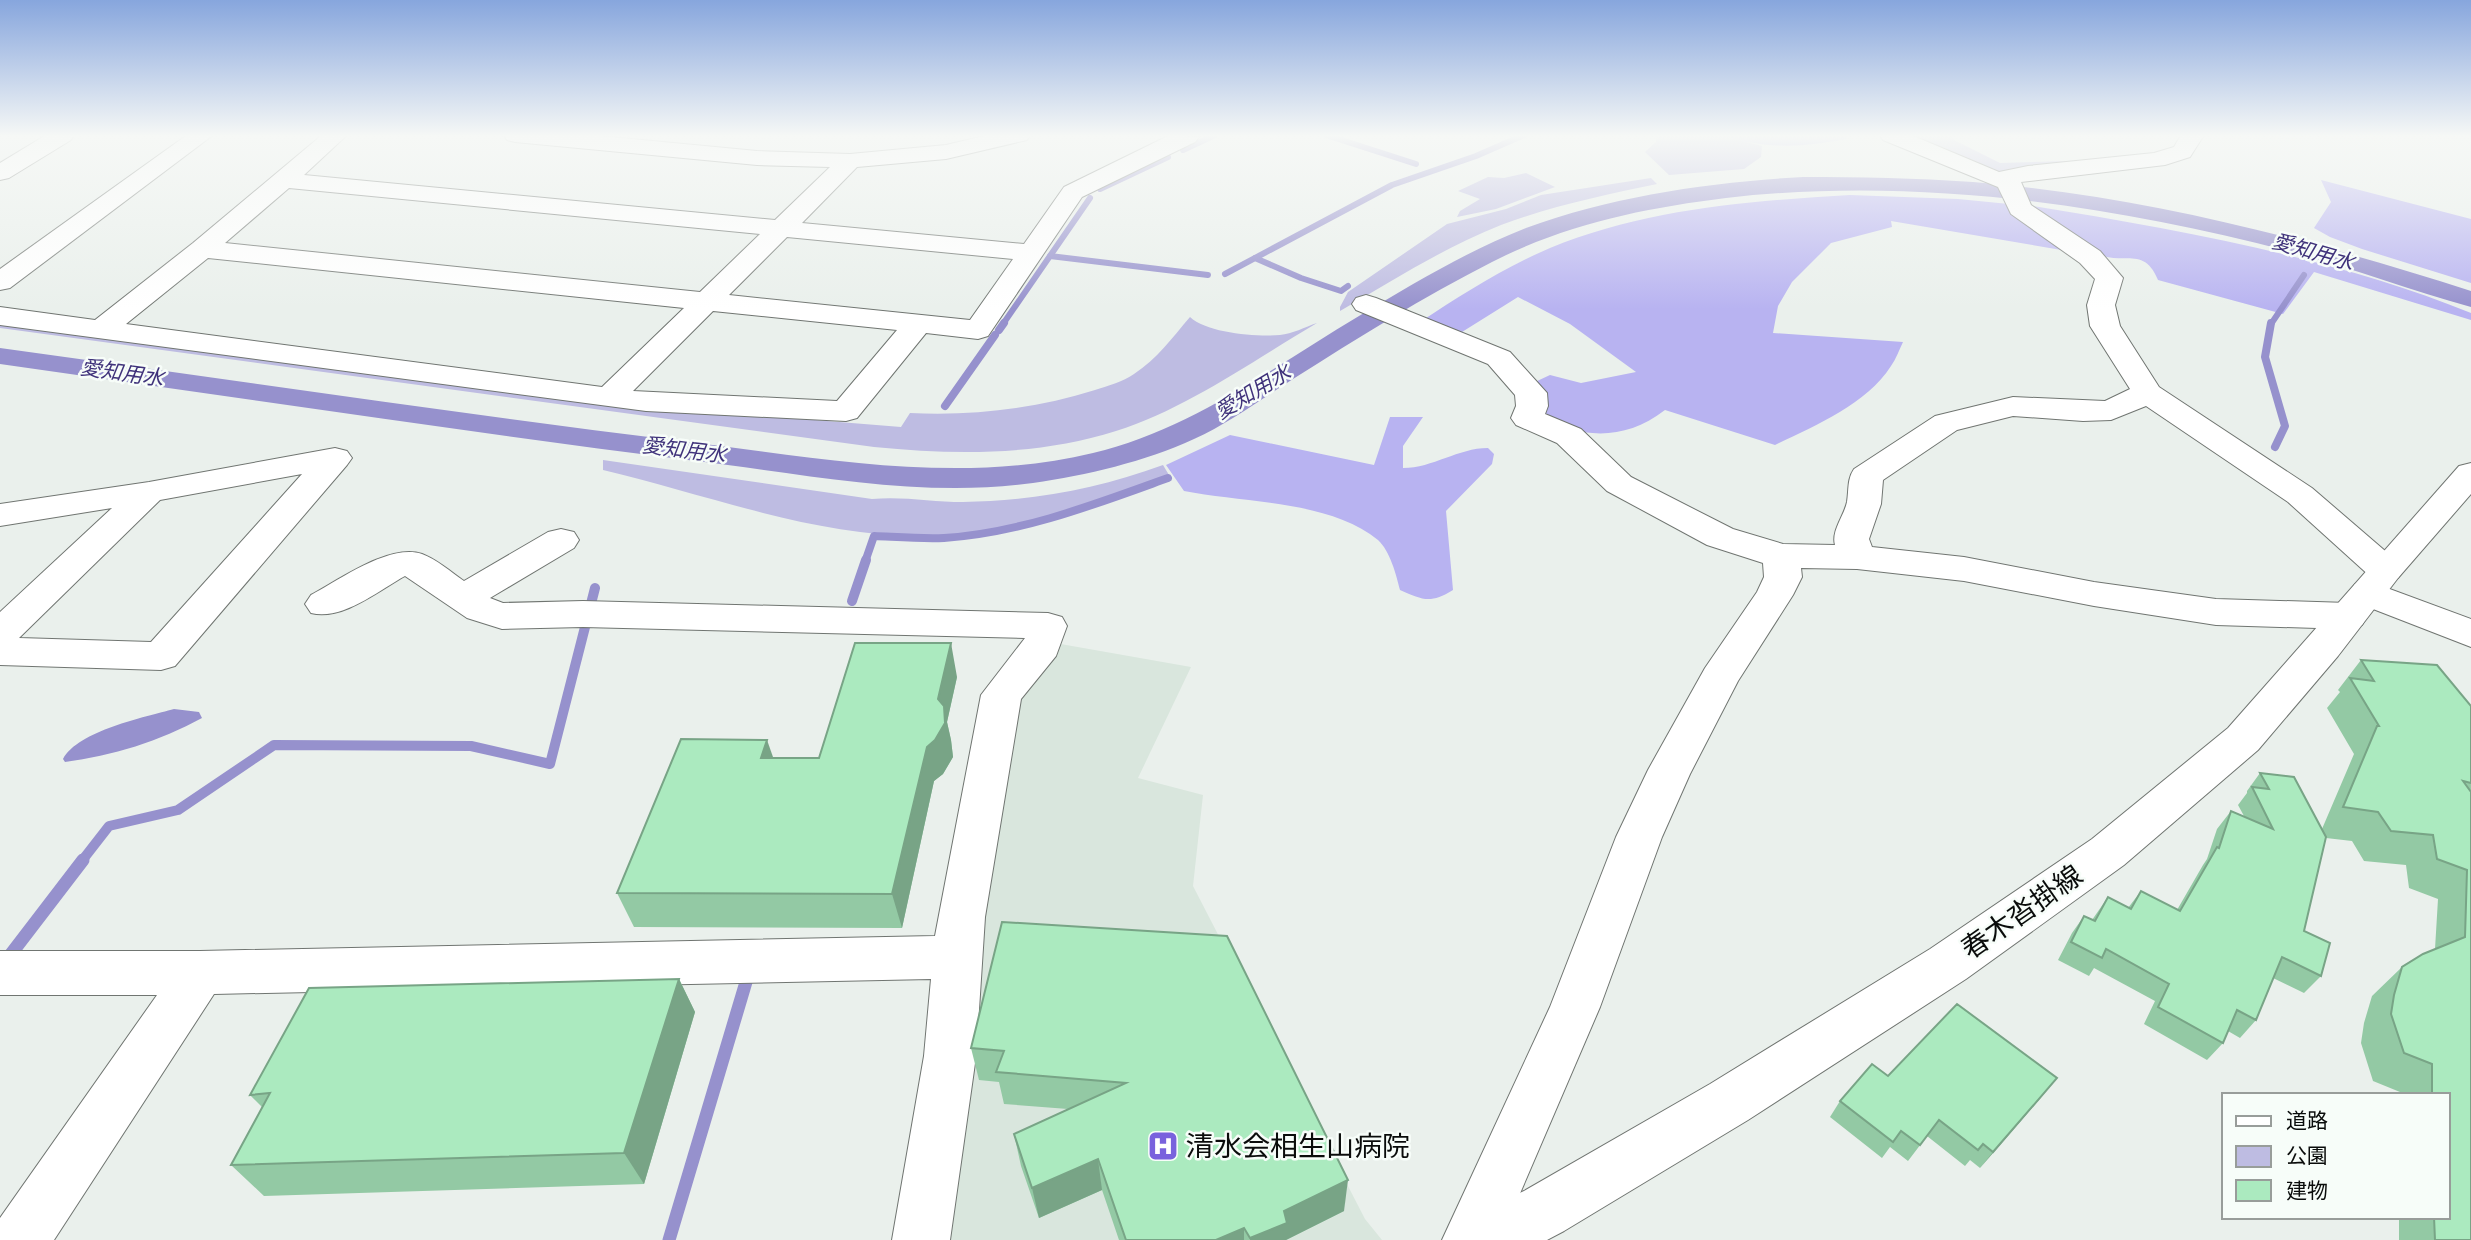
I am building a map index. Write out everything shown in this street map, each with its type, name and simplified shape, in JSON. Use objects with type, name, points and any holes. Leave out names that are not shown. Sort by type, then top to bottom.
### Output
[{"type":"street","points":[[0,282],[122,193]]},
{"type":"street","points":[[103,328],[269,193]]},
{"type":"street","points":[[417,193],[1031,253]]},
{"type":"street","points":[[610,396],[818,193]]},
{"type":"street","points":[[202,249],[978,330],[1072,193]]},
{"type":"street","points":[[2012,193],[2020,209],[2090,257],[2109,278],[2101,304],[2105,326],[2148,393],[2300,495],[2367,593]]},
{"type":"street","points":[[1366,304],[1499,358],[1531,393],[1532,406],[1527,418],[1569,436],[1619,484],[1720,537],[1781,556],[1857,557],[1964,569],[2094,594],[2216,612],[2367,593],[2471,635]]},
{"type":"street","points":[[0,316],[646,402],[846,411],[918,324]]},
{"type":"street","points":[[1857,557],[1852,539],[1864,504],[1866,475],[1946,423],[2013,406],[2083,411],[2111,410],[2148,393]]},
{"type":"street","points":[[0,515],[149,492],[335,458],[161,656],[0,651]]},
{"type":"street","name":"春木沓掛線","points":[[1484,1240],[1544,1212],[1729,1102],[1948,964],[2108,852],[2243,739],[2471,473]]},
{"type":"street","points":[[0,634],[149,492]]},
{"type":"street","points":[[462,598],[561,540]]},
{"type":"street","points":[[1471,1240],[1575,1007],[1639,836],[1670,770],[1688,741],[1719,678],[1783,577],[1781,556]]},
{"type":"street","points":[[324,604],[398,564],[411,563],[480,609],[502,616],[583,614],[1048,626],[1042,646],[1001,695],[961,916],[950,1056],[921,1240]]},
{"type":"street","points":[[0,973],[200,973],[957,957]]},
{"type":"street","points":[[28,1228],[200,973]]},
{"type":"shaded area","points":[[2327,193],[2370,193],[2471,219],[2471,283],[2362,249],[2314,228],[2331,202]]},
{"type":"shaded area","points":[[1850,195],[1958,199],[2009,204],[2073,252],[1891,221],[1892,227],[1831,243],[1792,282],[1778,306],[1773,333],[1903,342],[1891,366],[1868,392],[1838,413],[1775,445],[1665,410],[1633,428],[1601,433],[1568,429],[1534,417],[1535,382],[1550,375],[1581,383],[1636,372],[1570,324],[1518,297],[1454,337],[1420,322],[1516,264],[1550,248],[1623,224],[1735,204]]},
{"type":"shaded area","points":[[2033,206],[2200,236],[2310,261],[2418,293],[2471,313],[2471,320],[2314,272],[2283,314],[2158,280],[2153,270],[2141,260],[2103,256],[2087,248],[2029,208]]},
{"type":"shaded area","points":[[1390,417],[1423,417],[1403,446],[1403,468],[1425,465],[1477,449],[1488,448],[1494,454],[1492,464],[1446,511],[1453,590],[1432,599],[1400,590],[1386,550],[1378,540],[1358,527],[1311,510],[1184,491],[1166,465],[1230,435],[1374,465]]},
{"type":"shaded area","points":[[1055,643],[1191,667],[1138,778],[1203,795],[1193,886],[1365,1219],[1382,1240],[942,1240],[980,912],[1016,699]]},
{"type":"shaded area","points":[[174,709],[199,712],[202,718],[169,734],[118,752],[65,762],[63,759],[71,749],[97,733]]},
{"type":"green space","points":[[1463,193],[1539,193],[1496,209],[1457,217],[1460,211],[1480,199]]},
{"type":"green space","points":[[1617,193],[1501,225],[1419,265],[1340,311],[1348,292],[1447,224],[1506,209],[1541,195]]},
{"type":"green space","points":[[1190,317],[1208,327],[1232,333],[1258,335],[1285,334],[1317,323],[1219,383],[1142,422],[1056,445],[966,452],[874,447],[0,328],[0,321],[727,413],[901,427],[910,413],[1003,410],[1072,397],[1115,384],[1150,362]]},
{"type":"green space","points":[[603,460],[872,499],[952,502],[1014,499],[1064,492],[1114,481],[1163,465],[1169,475],[1011,525],[958,534],[913,536],[868,533],[778,517],[603,470]]},
{"type":"building","points":[[855,643],[951,643],[938,699],[944,706],[945,723],[935,740],[927,747],[892,894],[617,893],[681,739],[767,740],[761,758],[819,758]]},
{"type":"building","points":[[2361,660],[2437,665],[2471,706],[2471,783],[2463,781],[2471,792],[2471,1240],[2435,1240],[2434,1219],[2450,1219],[2450,1093],[2432,1093],[2432,1064],[2404,1053],[2391,1014],[2402,967],[2423,954],[2465,937],[2467,870],[2437,859],[2433,835],[2391,831],[2378,812],[2343,807],[2379,726],[2350,678],[2374,681]]},
{"type":"building","points":[[2260,773],[2294,777],[2326,837],[2304,931],[2330,943],[2321,976],[2282,957],[2256,1020],[2237,1010],[2223,1043],[2158,1007],[2169,984],[2106,949],[2102,958],[2071,942],[2084,916],[2095,921],[2108,897],[2131,909],[2141,891],[2180,911],[2217,847],[2219,848],[2231,811],[2273,829],[2252,787],[2269,789]]},
{"type":"building","points":[[1002,922],[1227,936],[1348,1180],[1284,1211],[1287,1223],[1250,1238],[1244,1228],[1216,1240],[1126,1240],[1098,1159],[1032,1188],[1014,1134],[1126,1083],[996,1072],[1004,1051],[971,1048]]},
{"type":"building","points":[[679,979],[624,1153],[231,1165],[270,1093],[250,1095],[309,988]]},
{"type":"building","points":[[1957,1004],[2057,1078],[1993,1152],[1983,1144],[1978,1150],[1939,1120],[1920,1145],[1901,1131],[1893,1142],[1840,1101],[1872,1064],[1888,1076]]},
{"type":"waterway","points":[[1255,258],[1377,193]]},
{"type":"waterway","name":"愛知用水","points":[[0,356],[525,430],[815,467],[892,476],[969,479],[1007,477],[1074,467],[1118,456],[1181,434],[1207,421],[1455,271],[1535,233],[1624,208],[1715,193]]},
{"type":"waterway","name":"愛知用水","points":[[2006,193],[2142,212],[2226,229],[2308,249],[2471,299]]},
{"type":"waterway","points":[[1003,324],[1090,198]]},
{"type":"waterway","points":[[1050,256],[1208,275]]},
{"type":"waterway","points":[[1225,274],[1255,258]]},
{"type":"waterway","points":[[1255,258],[1301,278],[1341,291],[1348,286]]},
{"type":"waterway","points":[[2271,324],[2304,275]]},
{"type":"waterway","points":[[999,330],[1004,323]]},
{"type":"waterway","points":[[2271,323],[2265,357],[2285,426],[2275,447]]},
{"type":"waterway","points":[[945,406],[995,335]]},
{"type":"waterway","points":[[865,562],[874,536],[944,538],[1001,530],[1058,516],[1168,478]]},
{"type":"waterway","points":[[852,601],[866,560]]},
{"type":"waterway","points":[[81,862],[109,826],[178,810],[274,745],[471,746],[550,764],[595,588]]},
{"type":"waterway","points":[[11,954],[83,860]]},
{"type":"waterway","points":[[669,1240],[746,982]]},
{"type":"place","name":"清水会相生山病院","points":[[1163,1146]]}]
